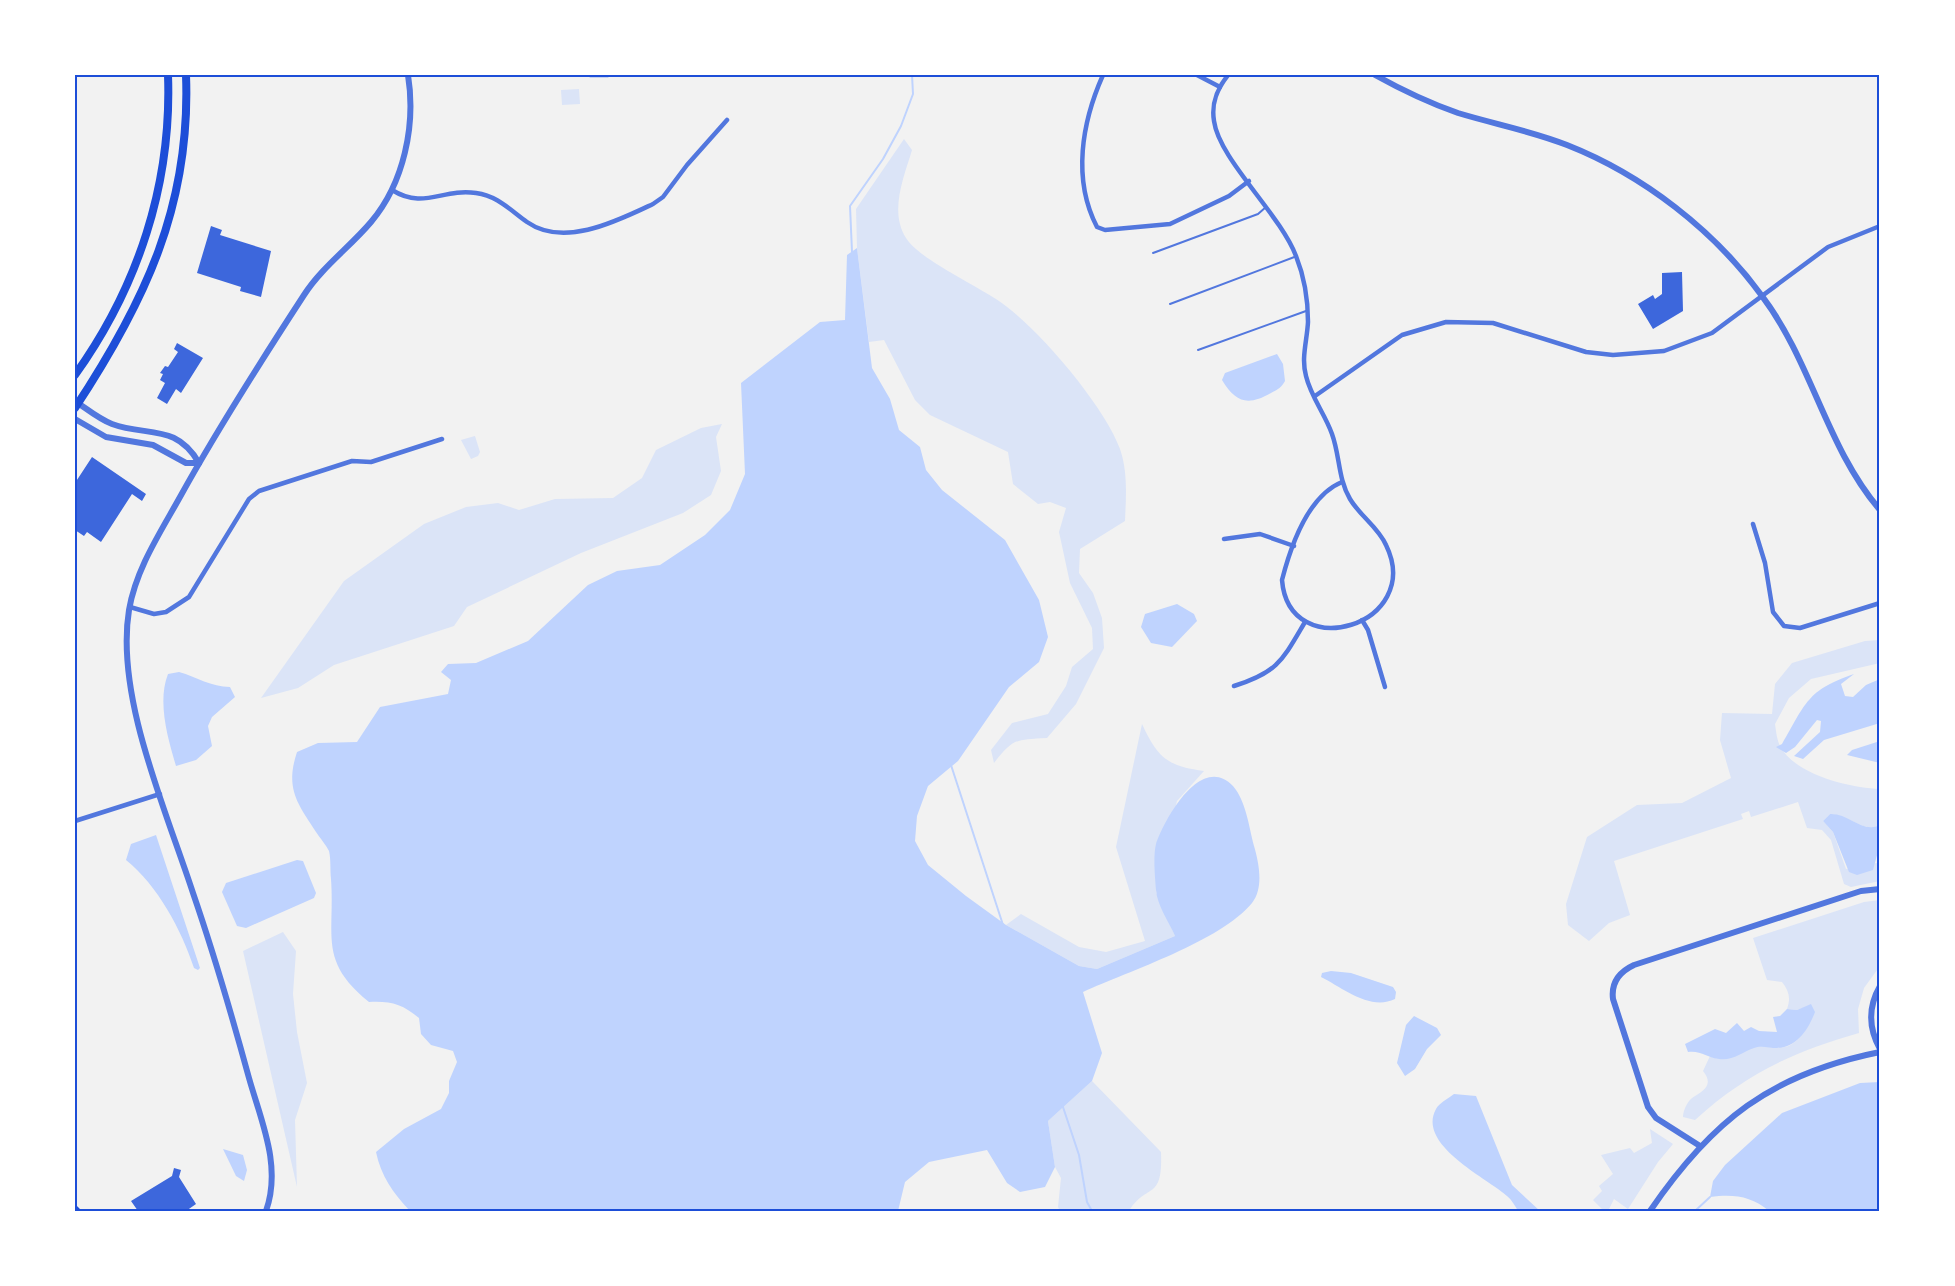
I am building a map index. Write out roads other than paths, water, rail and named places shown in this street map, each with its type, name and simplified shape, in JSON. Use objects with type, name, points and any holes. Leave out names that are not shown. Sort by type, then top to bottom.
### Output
[{"type":"main road","points":[[75,375],[118,306],[148,229],[166,153],[168,75]]},
{"type":"main road","points":[[76,404],[123,332],[156,262],[176,196],[184,146],[186,75]]},
{"type":"street","points":[[266,1211],[273,1174],[269,1148],[226,996],[160,794],[129,684],[126,659],[130,607],[145,559],[199,463],[305,292],[373,220],[392,190],[405,154],[409,131],[411,100],[408,75]]},
{"type":"street","points":[[590,75],[608,75]]},
{"type":"street","points":[[1103,75],[1087,114],[1083,144],[1087,194],[1096,227],[1105,230],[1170,224],[1229,196],[1249,181]]},
{"type":"street","points":[[1197,75],[1220,87]]},
{"type":"street","points":[[1228,75],[1220,87],[1213,108],[1217,135],[1267,206],[1297,256],[1304,280],[1307,311],[1303,361],[1306,376],[1336,446],[1342,482],[1351,501],[1381,535],[1392,558],[1393,583],[1390,594],[1376,613],[1362,620],[1329,628],[1316,627],[1295,614],[1283,592],[1282,580],[1294,546],[1316,500],[1332,486],[1342,482]]},
{"type":"street","points":[[1376,75],[1424,100],[1566,144],[1604,162],[1675,207],[1737,264],[1763,297],[1796,350],[1845,460],[1880,510]]},
{"type":"street","points":[[392,190],[416,200],[454,193],[481,194],[507,205],[528,223],[542,230],[571,233],[653,204],[663,197],[687,165],[727,120]]},
{"type":"street","points":[[1315,396],[1402,335],[1446,322],[1493,323],[1586,352],[1638,354],[1664,351],[1713,333],[1828,247],[1880,226]]},
{"type":"street","points":[[76,404],[112,424],[154,431],[176,439],[190,448],[199,463]]},
{"type":"street","points":[[75,419],[106,437],[153,445],[186,463],[199,463]]},
{"type":"street","points":[[130,607],[154,614],[166,612],[189,597],[249,499],[259,491],[352,461],[371,462],[442,439]]},
{"type":"street","points":[[1754,524],[1765,563],[1773,612],[1784,627],[1800,628],[1880,603]]},
{"type":"street","points":[[1224,539],[1260,534],[1294,546]]},
{"type":"street","points":[[1362,620],[1368,630],[1385,687]]},
{"type":"street","points":[[1234,686],[1259,678],[1272,669],[1292,647],[1305,622]]},
{"type":"street","points":[[75,821],[160,794]]},
{"type":"street","points":[[1700,1146],[1656,1118],[1648,1107],[1613,999],[1614,984],[1617,978],[1634,964],[1861,891],[1880,889]]},
{"type":"street","points":[[1650,1211],[1685,1161],[1733,1115],[1788,1081],[1818,1068],[1880,1051],[1873,1036],[1871,1014],[1880,986]]},
{"type":"lane","points":[[1153,253],[1258,214],[1267,206]]},
{"type":"lane","points":[[1170,304],[1297,256]]},
{"type":"lane","points":[[1198,350],[1307,311]]},
{"type":"water","points":[[857,248],[872,368],[890,399],[899,430],[920,447],[926,470],[942,490],[1005,540],[1039,600],[1048,637],[1039,662],[1009,687],[958,761],[928,786],[917,816],[915,841],[928,865],[1006,925],[1079,966],[1097,969],[1175,936],[1157,896],[1154,867],[1156,844],[1175,806],[1186,793],[1197,783],[1209,777],[1221,778],[1233,786],[1246,814],[1259,868],[1256,897],[1238,917],[1219,930],[1149,965],[1083,992],[1102,1053],[1092,1081],[1048,1121],[1055,1167],[1045,1187],[1020,1192],[1007,1183],[987,1150],[929,1162],[905,1182],[898,1211],[410,1211],[388,1184],[376,1152],[404,1129],[441,1109],[449,1093],[449,1081],[457,1062],[453,1051],[431,1045],[421,1034],[419,1018],[413,1013],[396,1004],[369,1002],[342,974],[332,946],[329,851],[303,812],[295,795],[292,776],[297,752],[318,743],[357,742],[380,707],[448,694],[451,680],[441,672],[448,664],[476,663],[528,641],[588,585],[617,571],[660,565],[705,535],[730,510],[745,474],[741,383],[820,322],[845,320],[847,255]]},
{"type":"water","points":[[1277,354],[1283,364],[1285,381],[1279,388],[1263,397],[1249,401],[1238,398],[1232,394],[1222,380],[1225,373]]},
{"type":"water","points":[[1177,604],[1194,614],[1197,621],[1172,647],[1151,643],[1141,627],[1145,614]]},
{"type":"water","points":[[179,672],[210,684],[230,687],[235,697],[212,717],[208,726],[212,746],[196,760],[176,766],[165,720],[163,696],[168,674]]},
{"type":"water","points":[[1854,674],[1841,684],[1845,696],[1853,697],[1866,685],[1880,679],[1880,723],[1824,740],[1803,759],[1794,756],[1820,732],[1821,721],[1817,720],[1795,747],[1786,753],[1776,747],[1782,744],[1803,708],[1817,692]]},
{"type":"water","points":[[1880,741],[1880,763],[1847,755],[1852,750]]},
{"type":"water","points":[[1830,814],[1868,827],[1880,825],[1880,844],[1873,870],[1857,875],[1849,872],[1833,832],[1823,821]]},
{"type":"water","points":[[156,835],[200,968],[198,970],[194,968],[182,938],[158,895],[126,860],[131,844]]},
{"type":"water","points":[[297,860],[303,861],[316,893],[314,898],[246,928],[237,926],[222,892],[226,883]]},
{"type":"water","points":[[1331,971],[1351,973],[1393,987],[1396,992],[1395,999],[1376,1002],[1357,997],[1321,977],[1322,973]]},
{"type":"water","points":[[1811,1004],[1815,1012],[1806,1030],[1791,1045],[1777,1048],[1757,1047],[1724,1059],[1688,1052],[1685,1044],[1715,1029],[1726,1033],[1737,1023],[1744,1031],[1751,1027],[1759,1031],[1777,1032],[1773,1017],[1780,1016],[1787,1009],[1797,1010]]},
{"type":"water","points":[[1414,1016],[1437,1028],[1441,1035],[1427,1049],[1415,1069],[1405,1076],[1397,1063],[1406,1025]]},
{"type":"water","points":[[1880,1082],[1880,1211],[1769,1211],[1756,1202],[1742,1197],[1710,1197],[1713,1181],[1725,1165],[1782,1113],[1860,1083]]},
{"type":"water","points":[[1454,1094],[1476,1096],[1512,1185],[1540,1211],[1518,1211],[1507,1196],[1457,1160],[1445,1148],[1436,1135],[1433,1122],[1437,1107]]},
{"type":"water","points":[[223,1149],[243,1155],[247,1170],[244,1181],[236,1176]]},
{"type":"waterway","points":[[852,252],[850,206],[883,159],[901,126],[913,94],[912,75]]},
{"type":"waterway","points":[[951,765],[1003,925]]},
{"type":"waterway","points":[[1062,1104],[1079,1155],[1087,1202],[1092,1211]]},
{"type":"waterway","points":[[1695,1211],[1710,1197]]}]
